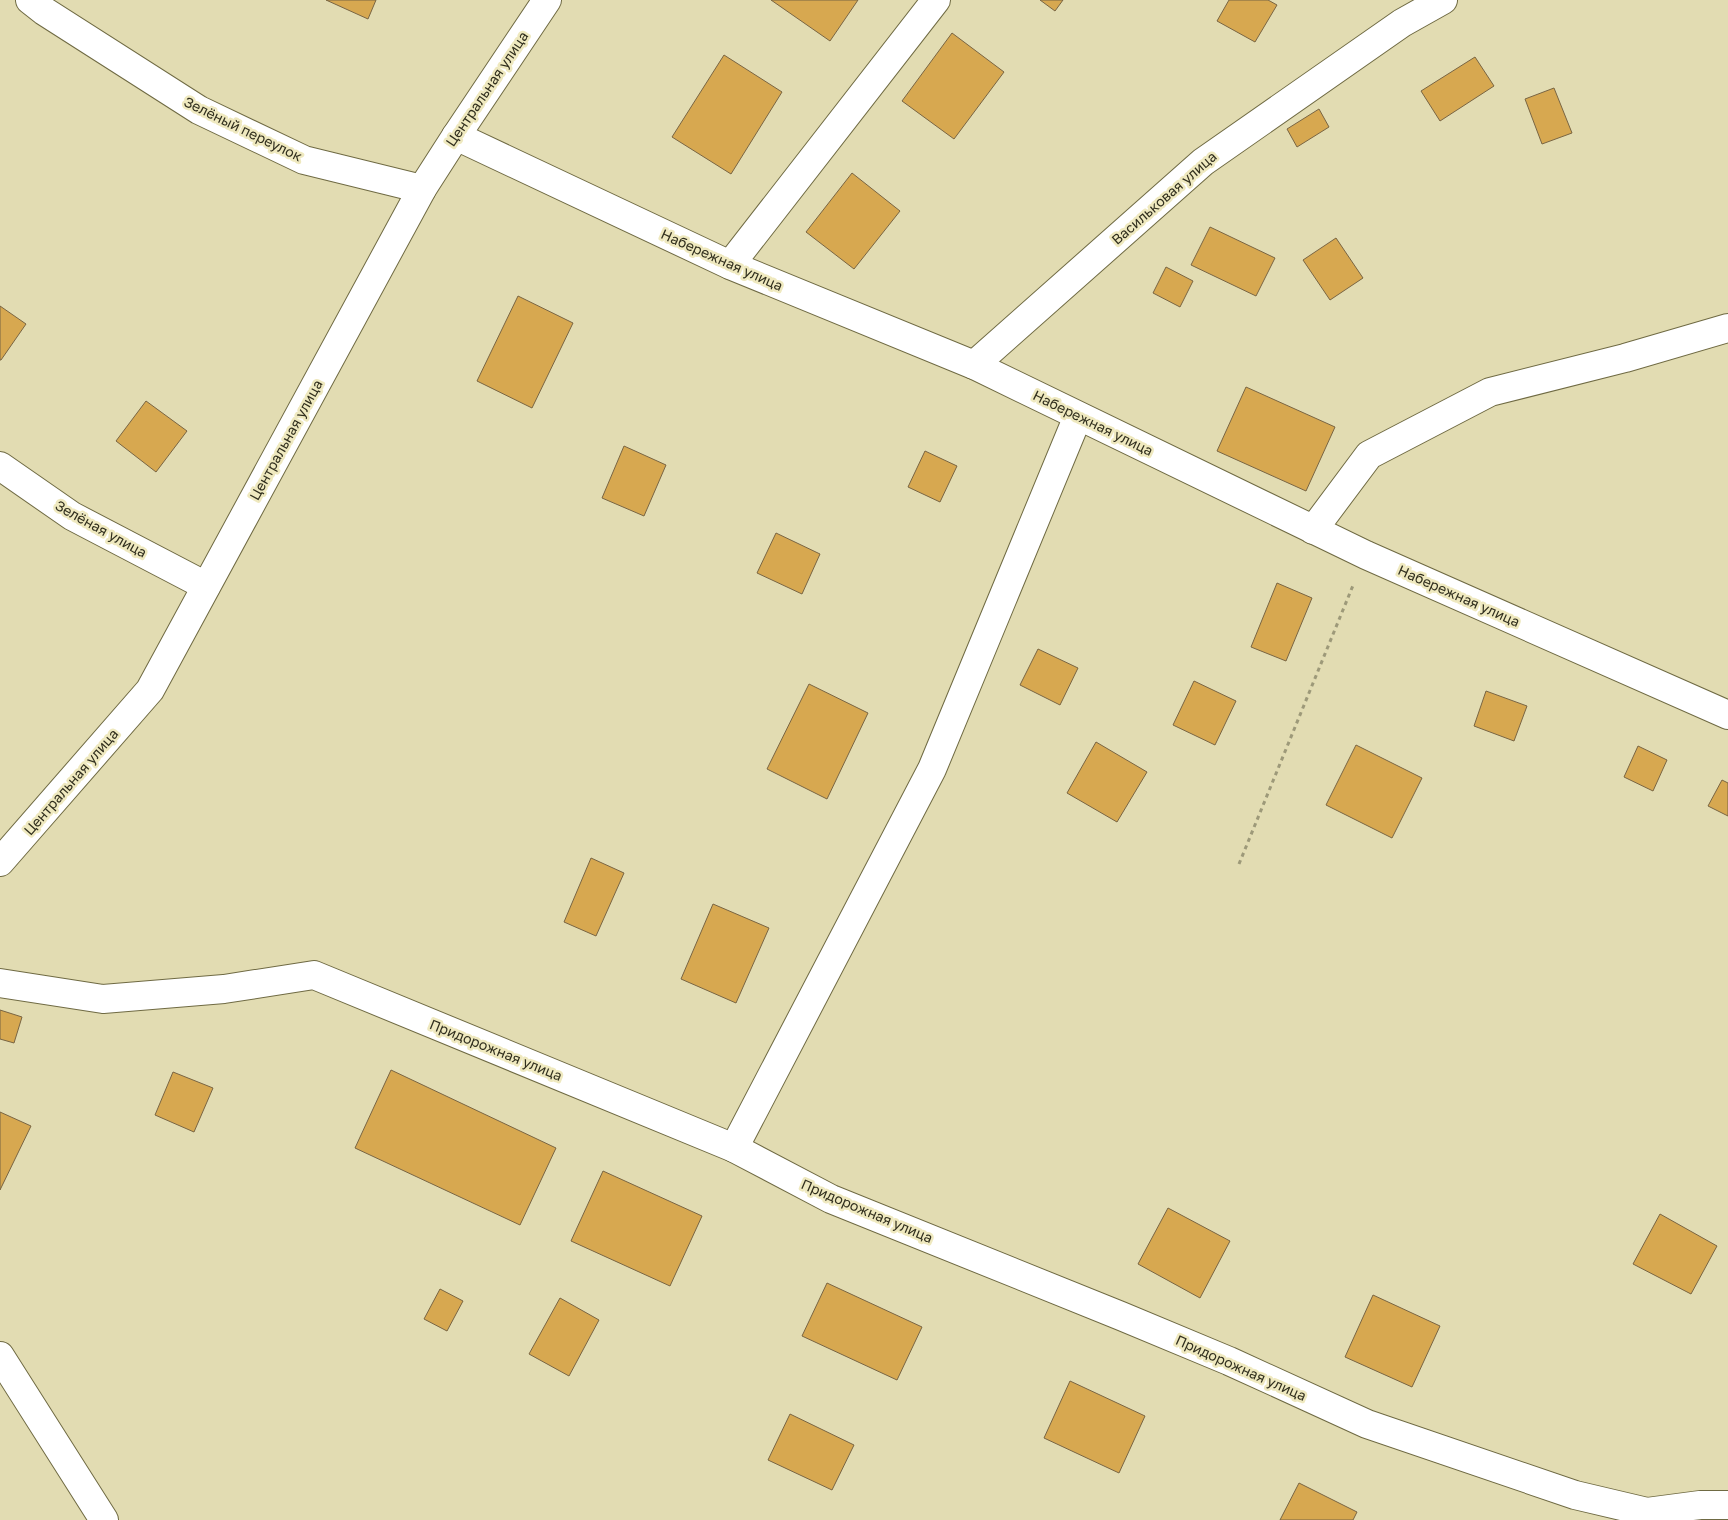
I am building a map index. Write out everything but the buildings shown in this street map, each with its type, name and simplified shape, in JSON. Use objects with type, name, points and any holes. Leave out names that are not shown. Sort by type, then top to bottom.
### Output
[{"type":"street","name":"Зелёный переулок","points":[[30,0],[44,11],[199,110],[304,160],[422,189]]},
{"type":"street","name":"Центральная улица","points":[[0,862],[150,690],[422,189],[547,0]]},
{"type":"street","points":[[730,265],[936,0]]},
{"type":"street","name":"Васильковая улица","points":[[974,365],[1203,162],[1402,23],[1443,0]]},
{"type":"street","name":"Набережная улица","points":[[456,136],[730,265],[974,365],[1366,555],[1728,715]]},
{"type":"street","points":[[1313,530],[1369,455],[1490,392],[1625,358],[1728,328]]},
{"type":"street","points":[[734,1148],[932,769],[1078,416]]},
{"type":"street","name":"Зелёная улица","points":[[0,466],[72,516],[206,586]]},
{"type":"street","name":"Придорожная улица","points":[[0,983],[103,999],[224,989],[314,975],[734,1148],[831,1198],[1228,1361],[1367,1424],[1576,1496],[1647,1512],[1700,1505],[1728,1505]]},
{"type":"street","points":[[0,1356],[104,1520]]},
{"type":"street","points":[[1700,1505],[1728,1491]]},
{"type":"path","points":[[1239,864],[1366,555]]}]
